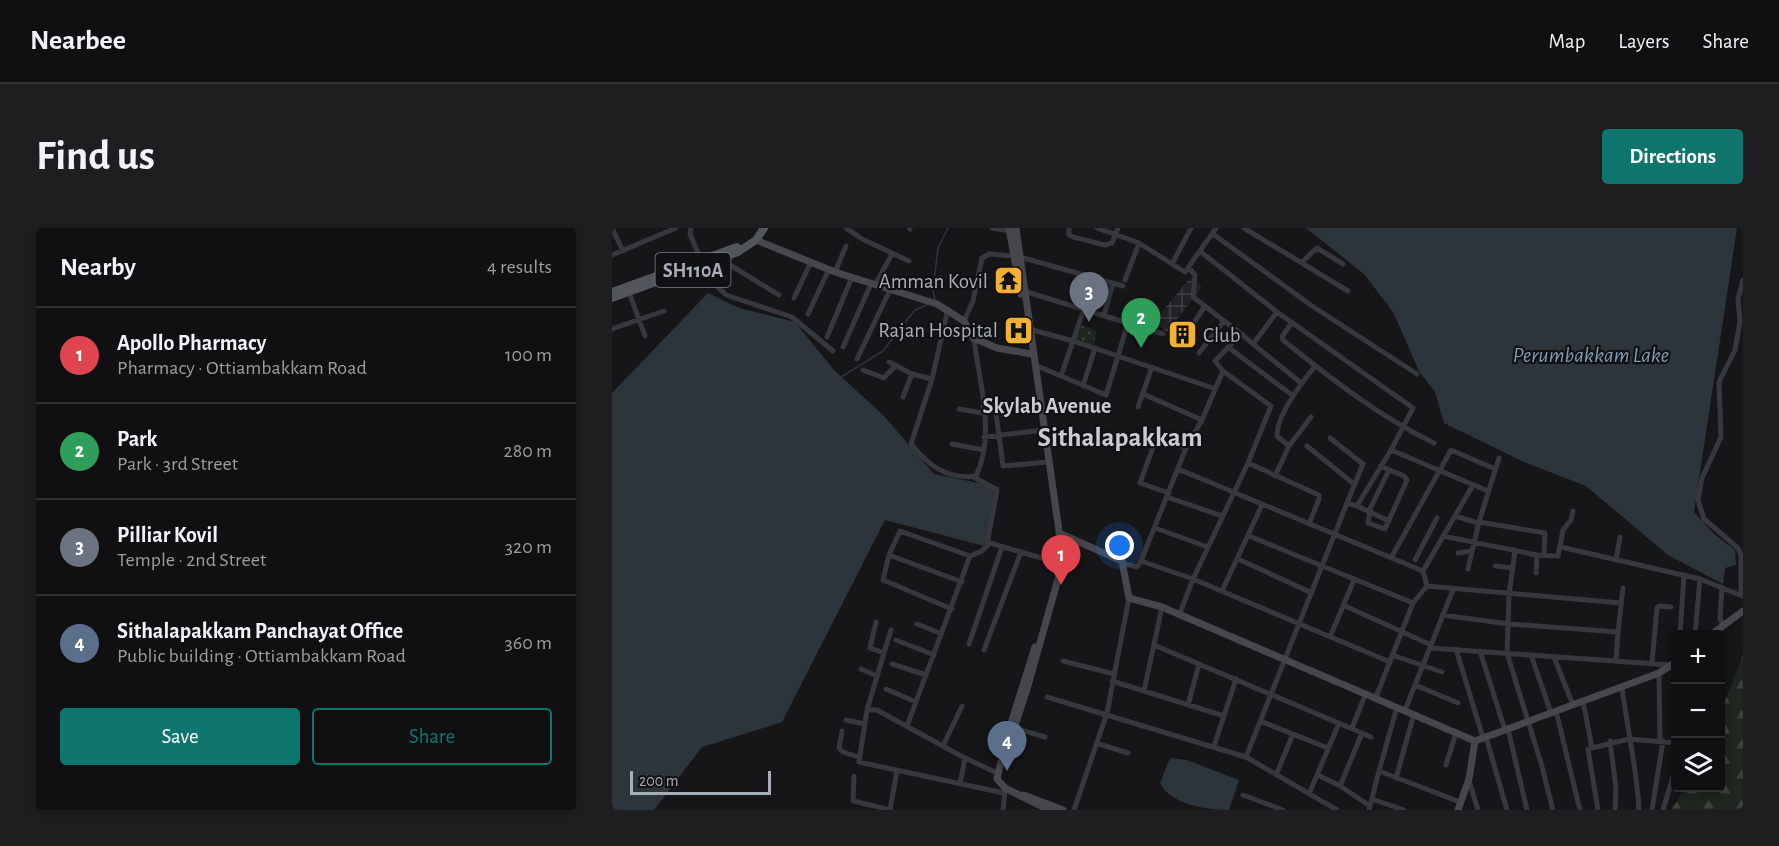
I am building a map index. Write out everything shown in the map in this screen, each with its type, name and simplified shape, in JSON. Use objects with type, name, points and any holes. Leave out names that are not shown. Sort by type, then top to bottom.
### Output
[{"type":"main road","name":"SH110A","points":[[612,298],[700,264],[743,244],[759,228]]},
{"type":"main road","name":"SH110A","points":[[612,292],[720,259],[746,248],[756,240],[764,228]]},
{"type":"street","points":[[612,228],[622,251]]},
{"type":"street","points":[[612,255],[676,228]]},
{"type":"street","points":[[690,228],[700,264],[726,295],[792,317],[808,328],[818,342],[832,351]]},
{"type":"street","points":[[846,228],[909,261]]},
{"type":"street","points":[[992,228],[1012,229],[1024,291],[1028,328]]},
{"type":"street","points":[[1069,228],[1069,235],[1073,237],[1105,245],[1112,243],[1117,231]]},
{"type":"street","points":[[1097,228],[1117,231],[1185,272],[1216,228]]},
{"type":"street","points":[[1172,264],[1191,228]]},
{"type":"street","points":[[1244,228],[1347,291]]},
{"type":"street","points":[[1213,234],[1285,288],[1417,374]]},
{"type":"street","points":[[756,240],[832,271],[937,304],[964,321],[974,339],[976,361],[982,378],[984,450],[979,470],[976,476],[972,476]]},
{"type":"street","points":[[964,321],[973,301],[982,258],[989,254],[1017,256],[1113,283],[1124,283],[1139,243]]},
{"type":"street","points":[[808,314],[846,246]]},
{"type":"street","points":[[1302,262],[1317,248],[1343,264]]},
{"type":"street","points":[[1201,252],[1277,312],[1412,406],[1391,450],[1357,506]]},
{"type":"street","points":[[843,347],[873,284],[892,254]]},
{"type":"street","points":[[1005,748],[1014,728],[1059,580],[1062,554],[1017,256]]},
{"type":"street","points":[[720,259],[752,281],[779,295]]},
{"type":"street","points":[[794,297],[811,262]]},
{"type":"street","points":[[1189,268],[1195,275],[1193,297],[1301,383]]},
{"type":"street","points":[[827,337],[852,277]]},
{"type":"street","points":[[1061,376],[1095,277]]},
{"type":"street","points":[[1560,547],[1700,579],[1742,596],[1741,557],[1738,548],[1704,519],[1698,500],[1702,478],[1720,437],[1719,382],[1735,350],[1740,321],[1738,299],[1743,280]]},
{"type":"street","points":[[1104,315],[1113,283]]},
{"type":"street","points":[[857,359],[890,290]]},
{"type":"street","points":[[1024,291],[1163,334]]},
{"type":"street","points":[[629,292],[645,336]]},
{"type":"street","points":[[1195,321],[1205,306]]},
{"type":"street","points":[[948,309],[932,379],[911,444],[927,464],[944,471],[972,476],[997,490],[987,544],[982,551],[970,556],[900,531],[889,555],[883,580],[952,609]]},
{"type":"street","points":[[612,329],[664,310]]},
{"type":"street","points":[[1253,344],[1277,312]]},
{"type":"street","points":[[1199,353],[1224,321]]},
{"type":"street","points":[[1292,322],[1282,337],[1283,340],[1315,366],[1403,428],[1434,443]]},
{"type":"street","points":[[1034,364],[1106,395],[1128,323]]},
{"type":"street","points":[[1028,328],[1213,388]]},
{"type":"street","points":[[1179,615],[1193,579],[1248,463],[1271,406],[1223,371],[1215,361],[1239,336],[1244,336]]},
{"type":"street","points":[[974,339],[997,348],[1032,354]]},
{"type":"street","points":[[1228,347],[1292,395]]},
{"type":"street","points":[[1083,386],[1095,348]]},
{"type":"street","points":[[889,362],[912,375],[932,379]]},
{"type":"street","points":[[863,370],[884,378],[895,366]]},
{"type":"street","points":[[1289,446],[1278,436],[1277,429],[1292,395],[1315,366]]},
{"type":"street","points":[[1138,407],[1152,368]]},
{"type":"street","points":[[1059,533],[1123,563],[1137,567],[1186,448],[1202,420],[1213,388],[1223,371]]},
{"type":"street","points":[[903,397],[912,375]]},
{"type":"street","points":[[1143,394],[1202,420]]},
{"type":"street","points":[[959,409],[983,410],[995,406],[1039,402]]},
{"type":"street","points":[[995,406],[1004,466],[1048,462]]},
{"type":"street","points":[[1275,476],[1289,446],[1311,417]]},
{"type":"street","points":[[984,437],[1044,430]]},
{"type":"street","points":[[1186,448],[1157,436],[1140,483],[1222,516]]},
{"type":"street","points":[[1246,757],[1363,464],[1330,438]]},
{"type":"street","points":[[952,444],[984,450]]},
{"type":"street","points":[[1306,446],[1354,484]]},
{"type":"street","points":[[1391,450],[1488,491]]},
{"type":"street","points":[[1391,558],[1451,450],[1495,470]]},
{"type":"street","points":[[1468,569],[1478,522],[1499,458]]},
{"type":"street","points":[[1248,463],[1320,497],[1309,524]]},
{"type":"street","points":[[1380,466],[1404,476],[1407,480],[1385,529],[1368,523],[1370,511],[1389,470]]},
{"type":"street","points":[[1178,469],[1423,571]]},
{"type":"street","points":[[1376,697],[1413,603],[1426,586],[1423,571],[1473,485]]},
{"type":"street","points":[[1347,503],[1389,521]]},
{"type":"street","points":[[1222,591],[1262,505]]},
{"type":"street","points":[[1443,536],[1537,555],[1558,556],[1563,530],[1571,520],[1573,511]]},
{"type":"street","points":[[1455,516],[1545,533],[1544,555]]},
{"type":"street","points":[[1429,562],[1416,558],[1437,518]]},
{"type":"street","points":[[1155,528],[1208,547]]},
{"type":"street","points":[[1003,810],[1005,791],[998,783],[997,772],[1058,563],[1059,533]]},
{"type":"street","points":[[1249,536],[1413,603]]},
{"type":"street","points":[[1616,560],[1620,537]]},
{"type":"street","points":[[987,544],[1058,563]]},
{"type":"street","points":[[969,644],[1002,547]]},
{"type":"street","points":[[1515,549],[1509,595],[1507,653],[1553,810]]},
{"type":"street","points":[[1458,553],[1471,551]]},
{"type":"street","points":[[984,650],[1021,552]]},
{"type":"street","points":[[889,555],[962,582]]},
{"type":"street","points":[[1536,573],[1537,555]]},
{"type":"street","points":[[907,726],[970,556]]},
{"type":"street","points":[[1238,559],[1312,592]]},
{"type":"street","points":[[1141,561],[1193,579],[1330,637],[1391,658],[1424,665],[1442,672]]},
{"type":"street","points":[[1074,810],[1107,713],[1129,598],[1123,563]]},
{"type":"street","points":[[1495,566],[1512,568]]},
{"type":"street","points":[[1680,630],[1684,575]]},
{"type":"street","points":[[1695,630],[1700,579]]},
{"type":"street","points":[[1330,637],[1354,580]]},
{"type":"street","points":[[1426,586],[1621,603]]},
{"type":"street","points":[[1722,587],[1720,618],[1724,626]]},
{"type":"street","points":[[1616,660],[1623,588]]},
{"type":"street","points":[[1405,710],[1453,590]]},
{"type":"street","points":[[1129,598],[1162,607],[1475,741],[1659,673],[1671,664]]},
{"type":"street","points":[[1343,605],[1431,646],[1554,657],[1671,663]]},
{"type":"street","points":[[1652,662],[1657,608],[1659,606],[1671,607]]},
{"type":"street","points":[[1144,691],[1162,607]]},
{"type":"street","points":[[1718,630],[1743,611]]},
{"type":"street","points":[[1442,615],[1509,624],[1618,632]]},
{"type":"street","points":[[876,622],[869,646],[884,653]]},
{"type":"street","points":[[917,624],[942,634]]},
{"type":"street","points":[[891,630],[867,710],[859,762],[960,784],[1013,792],[1063,810]]},
{"type":"street","points":[[896,640],[934,655]]},
{"type":"street","points":[[1154,645],[1371,737]]},
{"type":"street","points":[[1456,649],[1507,810]]},
{"type":"street","points":[[1480,651],[1507,730],[1527,810]]},
{"type":"street","points":[[1531,655],[1553,712],[1580,810]]},
{"type":"street","points":[[1554,657],[1573,705]]},
{"type":"street","points":[[1063,661],[1114,674]]},
{"type":"street","points":[[892,664],[926,675]]},
{"type":"street","points":[[1188,705],[1199,664]]},
{"type":"street","points":[[861,669],[877,676]]},
{"type":"street","points":[[1652,810],[1662,741],[1659,673]]},
{"type":"street","points":[[1214,746],[1236,679]]},
{"type":"street","points":[[1112,681],[1224,716]]},
{"type":"street","points":[[1415,685],[1458,703]]},
{"type":"street","points":[[1622,687],[1629,739],[1637,770],[1639,810]]},
{"type":"street","points":[[886,689],[916,702]]},
{"type":"street","points":[[1352,728],[1366,693]]},
{"type":"street","points":[[1047,697],[1107,713],[1246,757],[1336,810]]},
{"type":"street","points":[[1583,701],[1592,748]]},
{"type":"street","points":[[943,746],[962,706]]},
{"type":"street","points":[[1318,775],[1341,786],[1369,808],[1397,706]]},
{"type":"street","points":[[867,710],[877,710],[965,758],[997,772]]},
{"type":"street","points":[[1396,778],[1414,714]]},
{"type":"street","points":[[846,720],[865,724]]},
{"type":"street","points":[[1260,721],[1328,748]]},
{"type":"street","points":[[1309,794],[1339,723]]},
{"type":"street","points":[[1014,728],[1045,736]]},
{"type":"street","points":[[842,730],[839,748],[843,752],[858,757]]},
{"type":"street","points":[[1341,786],[1362,733]]},
{"type":"street","points":[[1446,765],[1456,733]]},
{"type":"street","points":[[1276,775],[1293,734]]},
{"type":"street","points":[[1598,810],[1588,749],[1610,741],[1629,739],[1671,742]]},
{"type":"street","points":[[1458,810],[1469,779],[1475,741]]},
{"type":"street","points":[[1610,741],[1616,788],[1615,810]]},
{"type":"street","points":[[1096,743],[1128,753]]},
{"type":"street","points":[[960,784],[965,758]]},
{"type":"street","points":[[854,776],[853,801],[891,810],[897,771]]},
{"type":"street","points":[[1379,771],[1460,801]]},
{"type":"street","points":[[1469,779],[1478,810]]},
{"type":"street","points":[[1663,810],[1671,784]]},
{"type":"street","points":[[1013,792],[1049,810]]},
{"type":"street","points":[[1243,795],[1283,810]]},
{"type":"street","points":[[1372,799],[1404,810]]},
{"type":"shaded area","points":[[1190,278],[1202,287],[1167,332],[1154,321]]},
{"type":"green space","points":[[1080,325],[1097,331],[1093,346],[1074,340]]},
{"type":"green space","points":[[1743,655],[1743,810],[1671,810],[1683,792],[1725,792],[1725,701]]},
{"type":"water","name":"Perumbakkam Lake","points":[[1306,228],[1737,228],[1694,512],[1714,534],[1735,550],[1736,565],[1725,568],[1723,584],[1668,555],[1586,486],[1524,462],[1444,423],[1435,392],[1419,371],[1393,312],[1364,274]]},
{"type":"water","points":[[708,293],[739,308],[795,322],[834,370],[883,415],[934,474],[999,487],[984,546],[885,520],[782,722],[702,747],[654,810],[612,810],[612,393]]},
{"type":"water","points":[[1170,758],[1187,760],[1239,780],[1229,810],[1190,805],[1165,790],[1160,783]]},
{"type":"waterway","points":[[935,301],[933,289],[938,248],[948,228]]},
{"type":"waterway","points":[[841,377],[883,351],[914,311],[928,304]]},
{"type":"place","name":"Amman Kovil","points":[[1009,281]]},
{"type":"place","name":"Pilliar Kovil","points":[[1089,322]]},
{"type":"place","name":"Rajan Hospital","points":[[1019,330]]},
{"type":"place","name":"Club","points":[[1182,335]]},
{"type":"place","name":"Park","points":[[1141,348]]},
{"type":"place","name":"Apollo Pharmacy","points":[[1061,585]]},
{"type":"place","name":"Sithalapakkam Panchayat Office","points":[[1007,771]]},
{"type":"district","name":"Skylab Avenue","points":[[1047,405]]},
{"type":"district","name":"Sithalapakkam","points":[[1120,437]]}]
